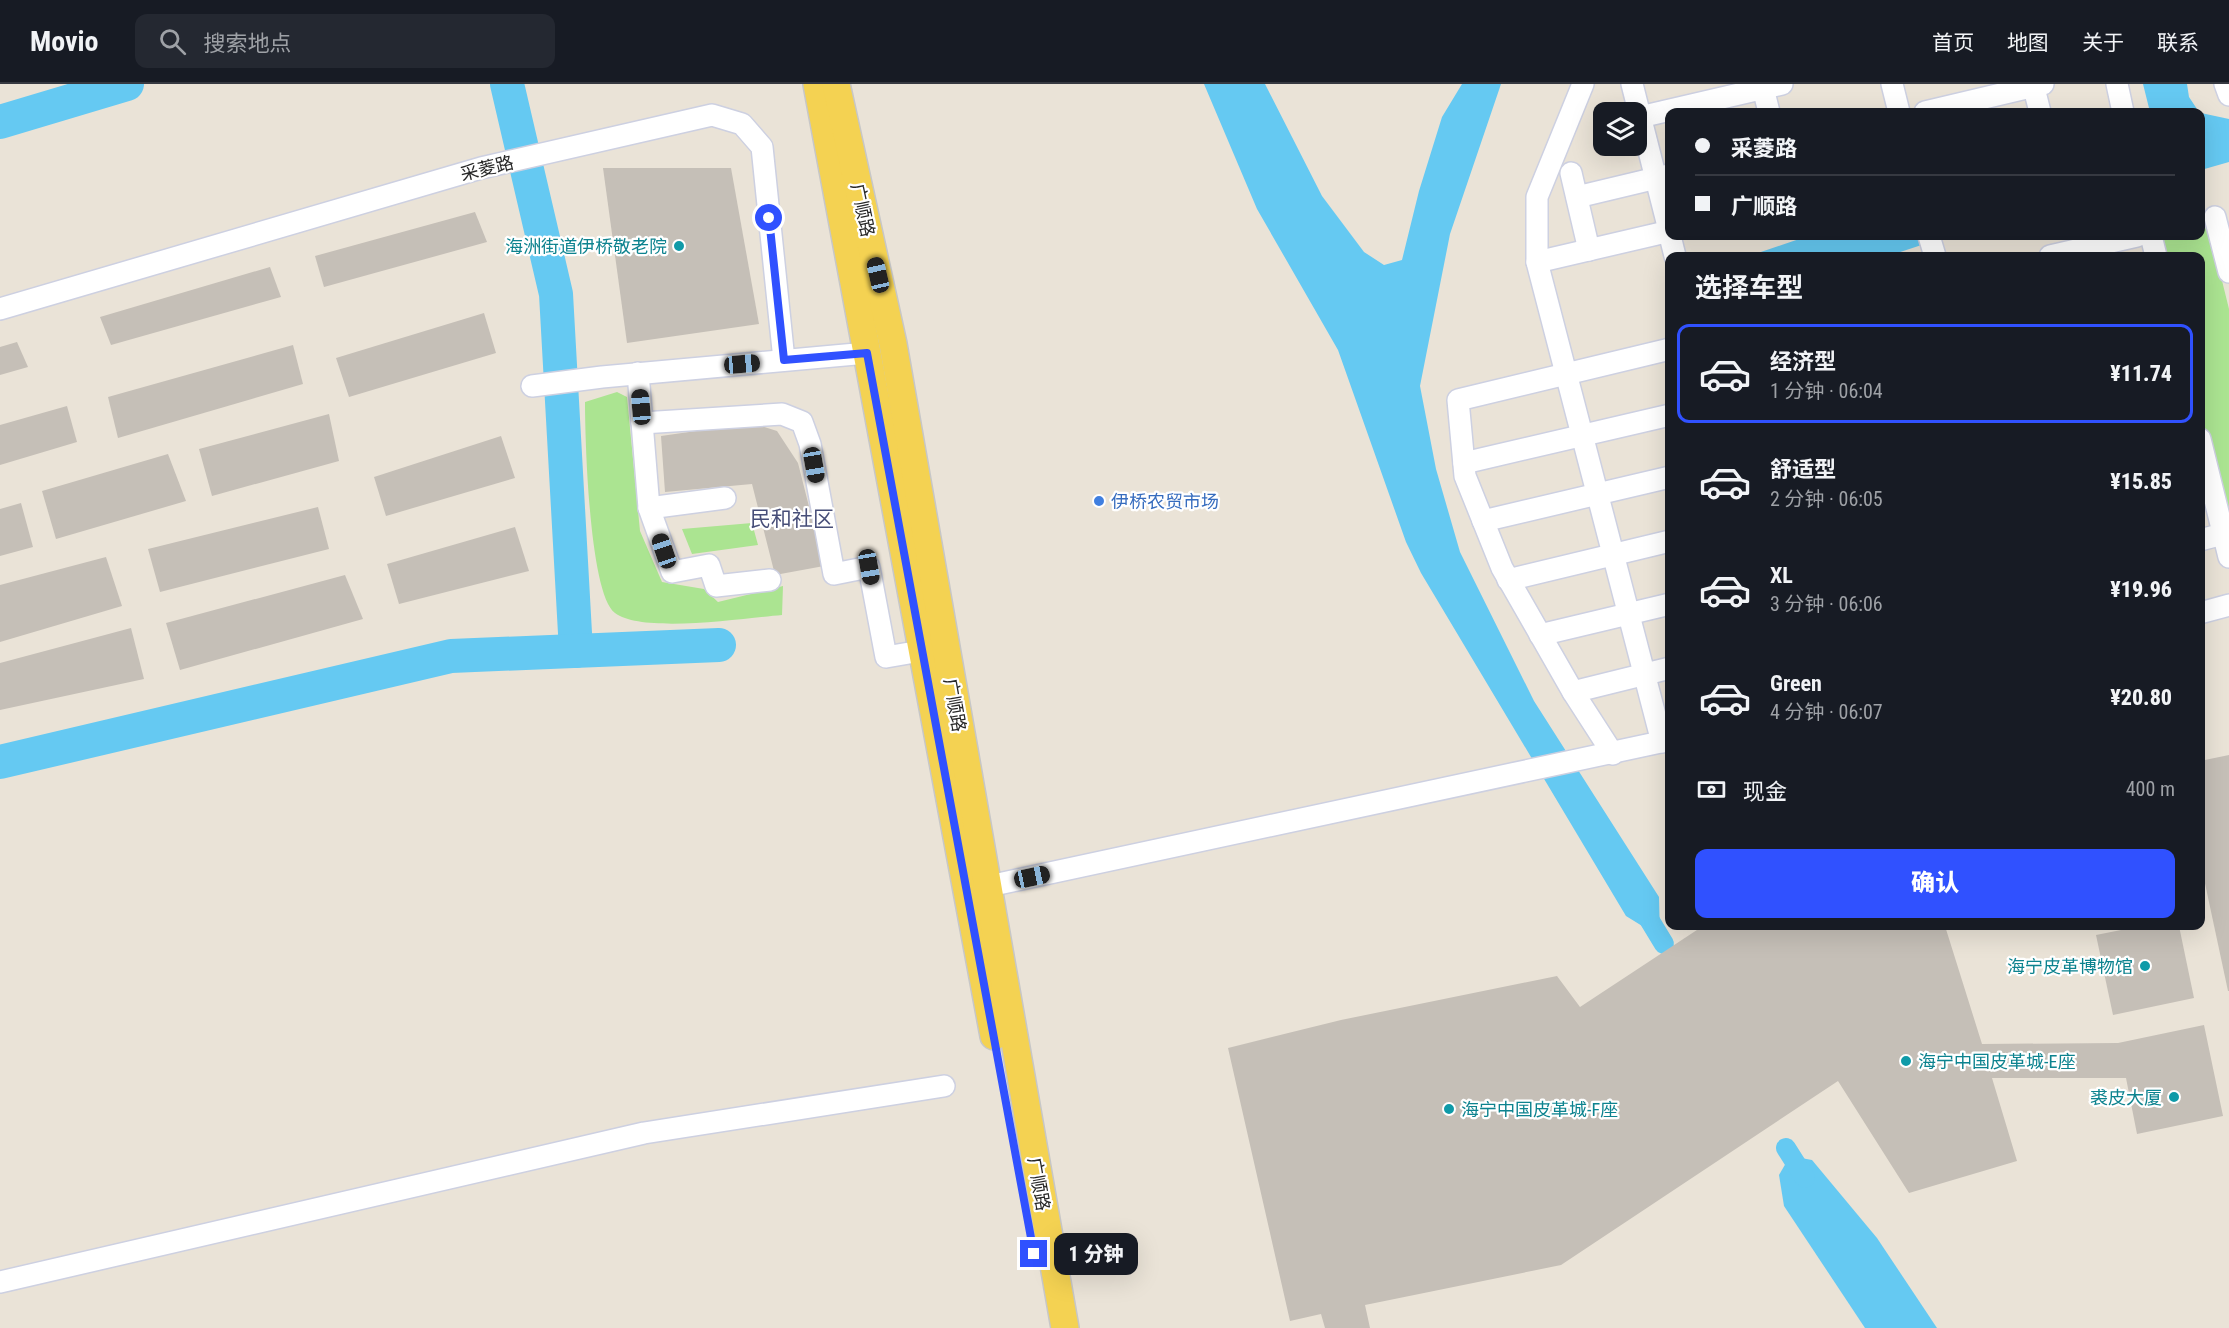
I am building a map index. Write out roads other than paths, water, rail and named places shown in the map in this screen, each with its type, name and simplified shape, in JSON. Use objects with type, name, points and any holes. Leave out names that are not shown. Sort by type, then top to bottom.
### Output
[{"type":"main road","name":"广顺路","points":[[828,92],[867,353],[934,649]]},
{"type":"main road","name":"广顺路","points":[[828,92],[893,344],[934,649],[976,889],[1046,1328]]},
{"type":"main road","name":"广顺路","points":[[976,889],[1065,1328]]},
{"type":"street","points":[[1582,84],[1537,197],[1537,262],[1644,674],[1665,738]]},
{"type":"street","points":[[1632,84],[1636,102]]},
{"type":"street","points":[[1892,84],[1898,108]]},
{"type":"street","points":[[2117,84],[2122,108]]},
{"type":"street","points":[[2225,84],[2229,95]]},
{"type":"street","points":[[1676,108],[1769,85],[1770,108]]},
{"type":"street","points":[[1941,108],[2036,85],[2039,108]]},
{"type":"street","points":[[1647,115],[1665,111]]},
{"type":"street","name":"采菱路","points":[[0,309],[481,168],[712,115],[742,124],[762,147],[784,360]]},
{"type":"street","points":[[1647,135],[1663,177],[1665,196]]},
{"type":"street","points":[[1571,173],[1589,250]]},
{"type":"street","points":[[1577,197],[1663,177]]},
{"type":"street","points":[[2215,217],[2229,272]]},
{"type":"street","points":[[1537,262],[1665,234]]},
{"type":"street","points":[[2071,252],[2121,240]]},
{"type":"street","points":[[1606,755],[1573,692],[1508,580],[1483,521],[1465,476],[1458,400],[1665,350]]},
{"type":"street","points":[[532,386],[602,377],[867,353]]},
{"type":"street","points":[[638,374],[650,508],[672,572],[709,565],[716,586],[770,580]]},
{"type":"street","points":[[642,423],[782,414],[802,422],[810,444],[834,574],[869,567],[886,657],[934,649]]},
{"type":"street","points":[[1464,463],[1665,416]]},
{"type":"street","points":[[1483,521],[1665,478]]},
{"type":"street","points":[[2205,480],[2229,557]]},
{"type":"street","points":[[650,508],[725,498]]},
{"type":"street","points":[[2205,539],[2223,534]]},
{"type":"street","points":[[1508,580],[1665,543]]},
{"type":"street","points":[[1540,635],[1665,605]]},
{"type":"street","points":[[2205,612],[2229,605]]},
{"type":"street","points":[[1573,692],[1665,669]]},
{"type":"street","points":[[976,889],[1665,741]]},
{"type":"street","points":[[0,1282],[644,1133],[944,1086]]},
{"type":"water","points":[[1204,84],[1265,84],[1322,196],[1364,252],[1384,265],[1402,260],[1419,191],[1442,117],[1462,84],[1501,84],[1450,234],[1420,386],[1436,469],[1460,552],[1534,701],[1659,897],[1660,937],[1626,916],[1421,573],[1406,542],[1338,350],[1257,209]]},
{"type":"water","points":[[2143,84],[2187,84],[2189,97],[2196,108],[2149,108]]},
{"type":"water","points":[[2205,114],[2229,119],[2229,162],[2205,169]]},
{"type":"water","points":[[1796,240],[1937,240],[1900,252],[1761,252]]},
{"type":"water","points":[[1790,1156],[1812,1160],[1877,1238],[1937,1328],[1865,1328],[1784,1206],[1779,1175]]},
{"type":"waterway","points":[[0,122],[127,84]]},
{"type":"waterway","points":[[507,84],[556,294],[576,651]]},
{"type":"waterway","points":[[0,762],[451,656],[719,645]]},
{"type":"waterway","points":[[1647,916],[1664,944]]},
{"type":"waterway","points":[[1786,1148],[1805,1178]]},
{"type":"place","name":"海洲街道伊桥敬老院","points":[[679,246]]},
{"type":"place","name":"伊桥农贸市场","points":[[1099,501]]},
{"type":"place","name":"海宁皮革博物馆","points":[[2145,966]]},
{"type":"place","name":"海宁中国皮革城-E座","points":[[1906,1061]]},
{"type":"place","name":"裘皮大厦","points":[[2174,1097]]},
{"type":"place","name":"海宁中国皮革城-F座","points":[[1449,1109]]},
{"type":"district","name":"民和社区","points":[[792,519]]}]
